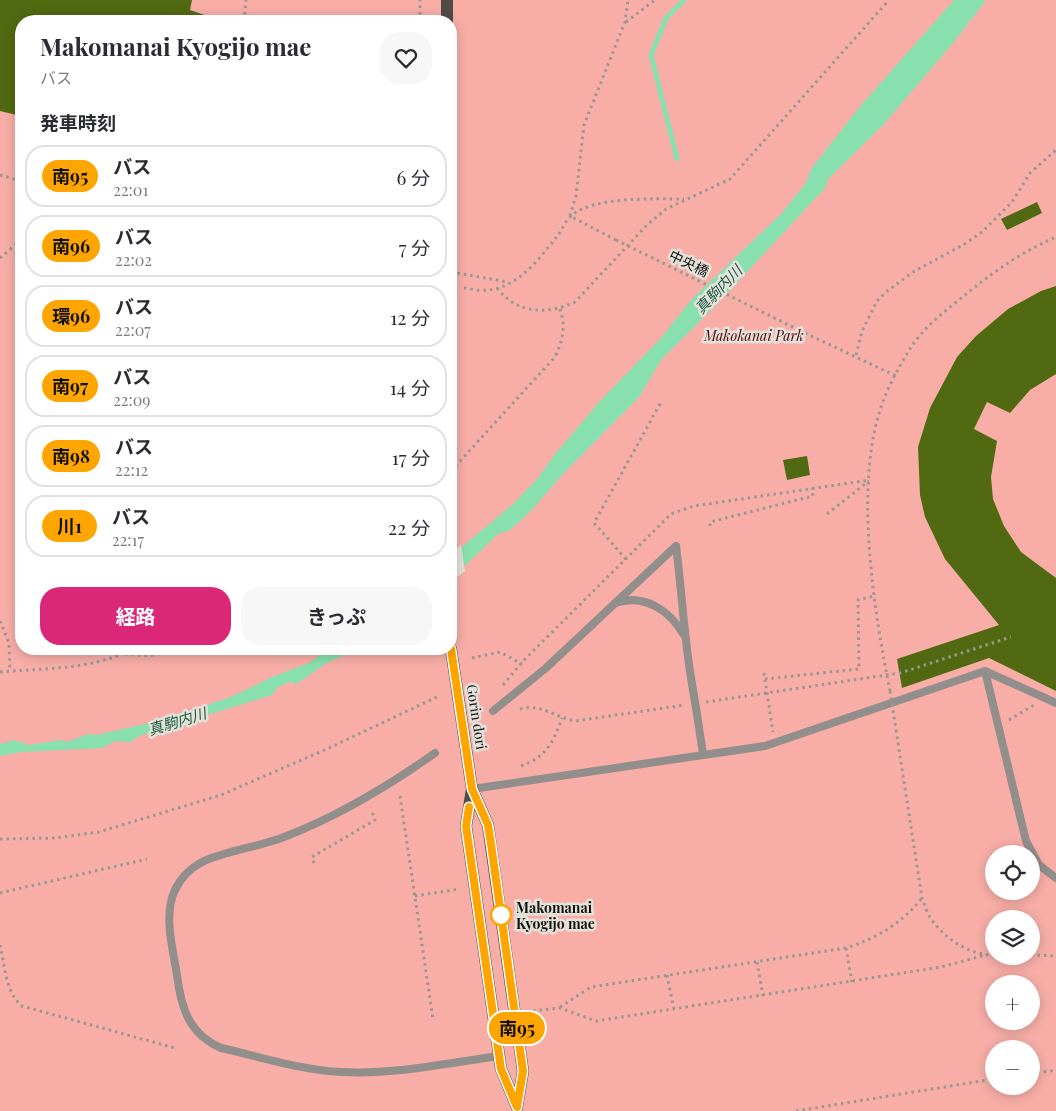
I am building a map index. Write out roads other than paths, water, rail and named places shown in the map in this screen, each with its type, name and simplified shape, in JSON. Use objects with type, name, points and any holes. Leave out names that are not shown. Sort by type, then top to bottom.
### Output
[{"type":"main road","points":[[447,0],[447,15]]},
{"type":"main road","name":"Gorin dori","points":[[452,655],[472,789],[488,825],[523,1071],[518,1109]]},
{"type":"main road","name":"Gorin dori","points":[[472,789],[466,826],[499,1056],[501,1069],[518,1109]]},
{"type":"lane","points":[[493,711],[546,668],[676,546],[684,615],[684,636],[703,754]]},
{"type":"lane","points":[[611,605],[623,601],[643,602],[667,612],[675,620],[684,636]]},
{"type":"lane","points":[[472,789],[777,742],[986,671],[1056,703]]},
{"type":"lane","points":[[986,671],[1026,841],[1038,866],[1056,878]]},
{"type":"lane","points":[[435,752],[394,781],[345,810],[282,838],[232,852],[193,867],[174,891],[171,906],[170,927],[180,1001],[186,1016],[195,1030],[208,1042],[221,1048],[318,1070],[394,1071],[499,1056]]},
{"type":"water","name":"真駒内川","points":[[954,0],[986,0],[953,43],[883,125],[827,180],[826,187],[717,304],[661,360],[639,397],[563,474],[529,513],[510,530],[498,534],[457,573],[457,551],[512,505],[537,479],[555,454],[600,401],[661,338],[691,300],[781,214],[806,183],[811,169],[862,104]]},
{"type":"water","name":"真駒内川","points":[[320,655],[344,655],[325,664],[295,685],[292,681],[278,687],[272,695],[139,736],[131,742],[116,741],[102,748],[21,752],[0,756],[0,744],[14,740],[29,745],[61,740],[67,742],[88,734],[96,735],[154,722],[231,697],[272,677],[309,663]]},
{"type":"waterway","points":[[677,159],[651,55],[666,18],[684,0]]},
{"type":"place","name":"Makomanai Kyogijo mae","points":[[501,915]]},
{"type":"park label","name":"Makokanai Park","points":[[754,335]]}]
